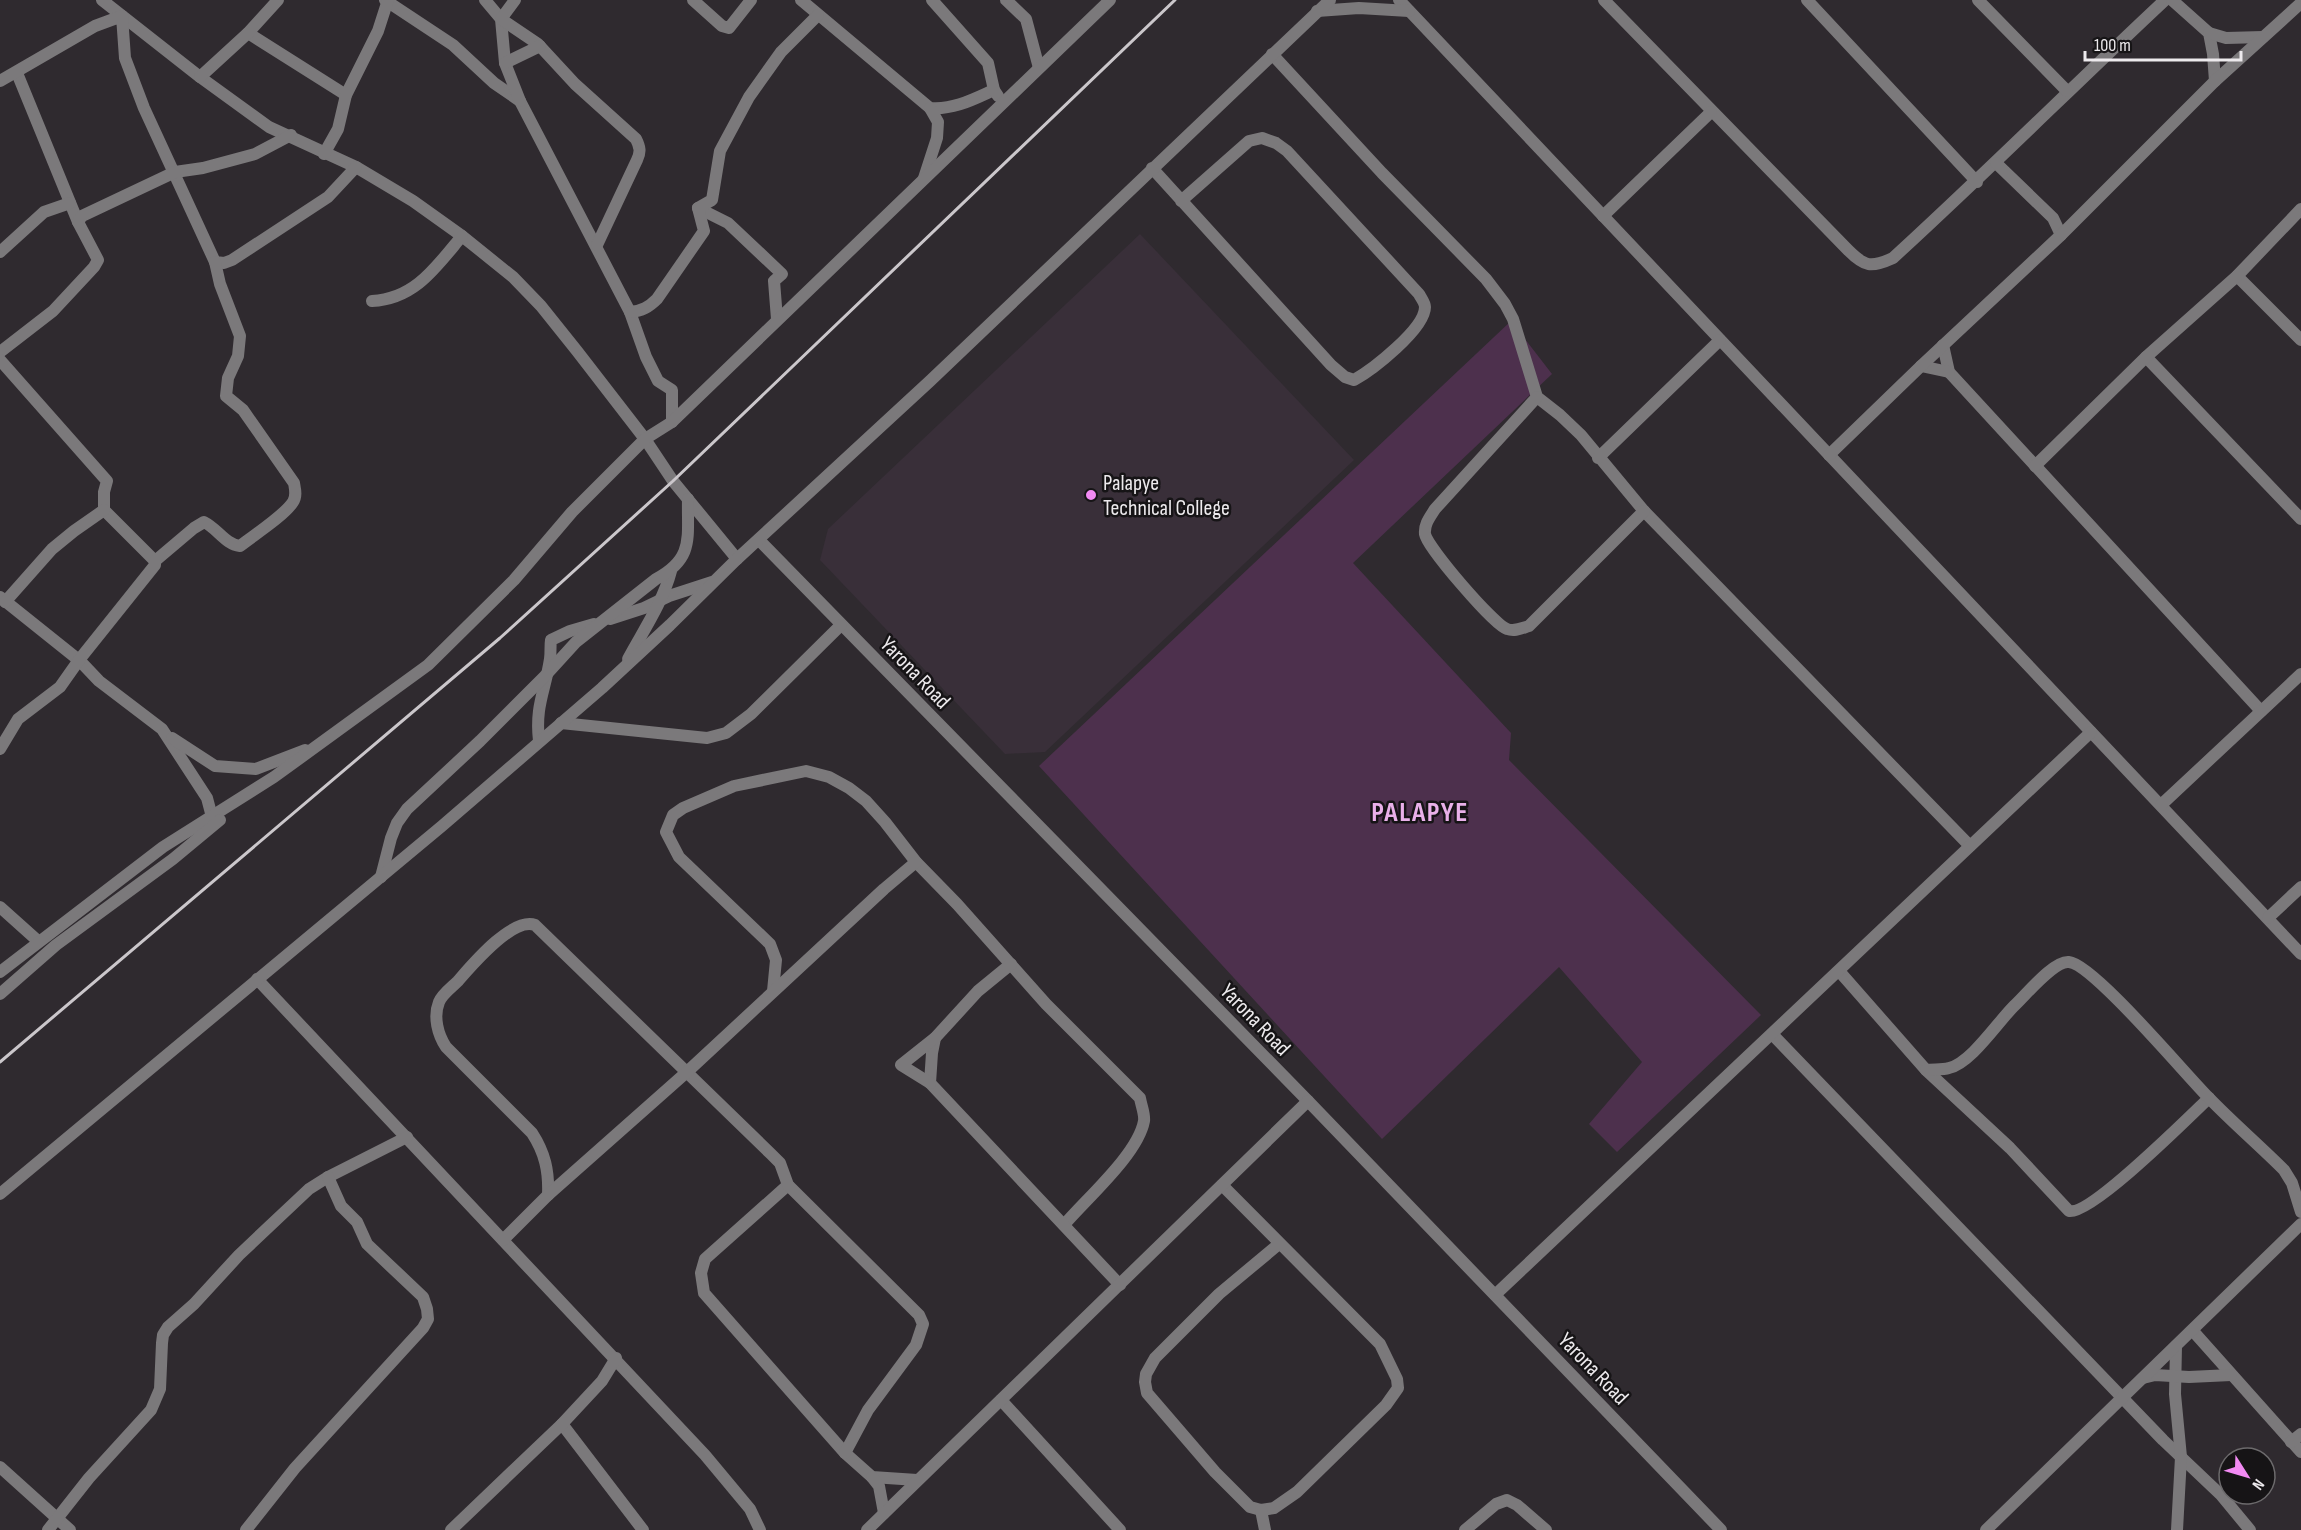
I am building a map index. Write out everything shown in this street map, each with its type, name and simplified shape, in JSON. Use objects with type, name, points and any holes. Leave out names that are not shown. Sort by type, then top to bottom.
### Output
[{"type":"street","points":[[102,0],[200,77],[269,127],[291,135],[324,154],[356,167],[413,201],[513,277],[541,306],[645,439],[688,499],[737,559]]},
{"type":"street","points":[[200,77],[248,33],[278,0]]},
{"type":"street","points":[[485,0],[501,19],[540,46],[584,92],[636,139],[640,146],[637,160],[597,245]]},
{"type":"street","points":[[515,0],[501,19],[505,63],[520,101],[630,312],[646,357],[658,381],[672,390],[672,422]]},
{"type":"street","points":[[693,0],[722,26],[729,28],[751,0]]},
{"type":"street","points":[[801,0],[930,108],[938,122],[937,138],[924,179]]},
{"type":"street","points":[[932,0],[988,63],[994,90],[1002,103]]},
{"type":"street","points":[[1006,0],[1026,19],[1040,68]]},
{"type":"street","points":[[0,1194],[381,877],[623,668],[930,381],[1330,0]]},
{"type":"street","points":[[1604,0],[1862,264],[1876,265],[1893,258],[1977,182],[2067,91],[2165,0]]},
{"type":"street","points":[[1807,0],[1977,182]]},
{"type":"street","points":[[1978,0],[2067,91]]},
{"type":"street","points":[[2172,0],[2209,33],[2226,38],[2263,37]]},
{"type":"street","points":[[324,154],[338,129],[346,94],[378,31],[387,1],[453,45],[494,83],[520,101]]},
{"type":"street","points":[[0,972],[163,847],[212,818],[318,746],[428,665],[514,580],[572,512],[645,439],[672,422],[1107,1]]},
{"type":"street","points":[[1317,11],[1402,3],[2301,954]]},
{"type":"street","points":[[1829,455],[2061,235],[2215,81],[2301,3]]},
{"type":"street","points":[[698,208],[712,200],[720,151],[748,96],[780,52],[819,15]]},
{"type":"street","points":[[0,81],[95,26],[122,16]]},
{"type":"street","points":[[0,749],[18,719],[60,687],[155,565],[155,561],[204,522],[213,527],[231,544],[240,546],[293,502],[296,493],[294,483],[243,410],[226,396],[228,378],[238,356],[240,336],[220,284],[215,262],[144,108],[125,58],[122,16]]},
{"type":"street","points":[[248,33],[346,94]]},
{"type":"street","points":[[2209,33],[2215,81]]},
{"type":"street","points":[[505,63],[540,46]]},
{"type":"street","points":[[1272,54],[1382,173],[1486,279],[1505,304],[1513,320],[1537,397],[1581,435],[1644,511],[1970,846]]},
{"type":"street","points":[[0,352],[52,311],[98,260],[78,222],[17,73]]},
{"type":"street","points":[[930,108],[939,109],[958,105],[994,90]]},
{"type":"street","points":[[1602,216],[1711,112]]},
{"type":"street","points":[[78,222],[82,216],[175,172],[202,168],[255,154],[291,135]]},
{"type":"street","points":[[1152,168],[1181,201],[1331,365],[1345,377],[1354,380],[1376,366],[1406,338],[1422,318],[1425,306],[1419,294],[1309,173],[1276,143],[1262,138],[1249,141],[1181,201]]},
{"type":"street","points":[[1996,163],[2053,218],[2061,235]]},
{"type":"street","points":[[215,262],[224,263],[232,260],[328,197],[356,167]]},
{"type":"street","points":[[0,252],[44,212],[70,203]]},
{"type":"street","points":[[630,312],[640,311],[657,299],[695,247],[704,231],[698,208]]},
{"type":"street","points":[[698,208],[728,222],[782,274],[774,281],[777,319]]},
{"type":"street","points":[[2035,466],[2146,357],[2237,276],[2301,209]]},
{"type":"street","points":[[372,302],[393,298],[412,290],[434,269],[462,236]]},
{"type":"street","points":[[2237,276],[2301,340]]},
{"type":"street","points":[[1598,458],[1720,340]]},
{"type":"street","points":[[1943,345],[1949,372],[2261,711]]},
{"type":"street","points":[[2146,357],[2301,519]]},
{"type":"street","points":[[0,360],[107,481],[104,492],[104,510],[155,561]]},
{"type":"street","points":[[1921,366],[1949,372]]},
{"type":"street","points":[[1537,397],[1435,509],[1425,526],[1426,539],[1469,593],[1505,629],[1516,630],[1529,626],[1644,511]]},
{"type":"street","points":[[623,668],[659,601],[671,571],[684,556],[689,541],[688,499]]},
{"type":"street","points":[[104,510],[52,549],[3,600],[80,661],[99,681],[182,746],[215,766],[256,769],[318,746]]},
{"type":"street","name":"Yarona Road","points":[[759,540],[1308,1101],[1721,1530]]},
{"type":"street","points":[[381,877],[391,838],[407,809],[545,676],[576,642],[656,579],[671,571]]},
{"type":"street","points":[[539,741],[538,704],[550,658],[551,640],[570,631],[713,582]]},
{"type":"street","points":[[561,723],[707,738],[726,733],[751,714],[841,625]]},
{"type":"street","points":[[2161,805],[2301,674]]},
{"type":"street","points":[[162,729],[207,798],[212,818]]},
{"type":"street","points":[[1495,1295],[2091,732]]},
{"type":"street","points":[[773,991],[776,960],[770,944],[676,853],[666,832],[673,815],[696,800],[734,786],[798,772],[812,772],[829,777],[866,801],[916,862],[1046,1004],[1140,1098],[1145,1118],[1136,1141],[1127,1156],[1064,1225]]},
{"type":"street","points":[[0,994],[56,945],[173,859],[235,803]]},
{"type":"street","points":[[503,1240],[548,1195],[688,1071],[916,862]]},
{"type":"street","points":[[2268,918],[2301,887]]},
{"type":"street","points":[[0,907],[38,942]]},
{"type":"street","points":[[548,1195],[546,1160],[541,1146],[532,1132],[446,1047],[441,1039],[437,1014],[439,1003],[484,952],[521,925],[535,924],[688,1071],[780,1163],[788,1185],[919,1316],[923,1324],[916,1345],[868,1410],[845,1454]]},
{"type":"street","points":[[1926,1070],[1950,1068],[1964,1061],[2056,966],[2067,962],[2078,964],[2091,973],[2139,1021],[2209,1098],[2288,1174],[2301,1212]]},
{"type":"street","points":[[1011,964],[978,991],[935,1038],[901,1065],[930,1083],[1120,1285]]},
{"type":"street","points":[[1839,971],[1926,1070],[2010,1148],[2062,1204],[2073,1212],[2086,1207],[2109,1190],[2209,1098]]},
{"type":"street","points":[[257,979],[616,1358],[729,1482],[750,1509],[760,1530]]},
{"type":"street","points":[[1772,1034],[2122,1397],[2221,1495],[2250,1530]]},
{"type":"street","points":[[930,1083],[935,1038]]},
{"type":"street","points":[[867,1530],[1308,1101]]},
{"type":"street","points":[[48,1530],[88,1478],[157,1400],[161,1379],[163,1335],[168,1328],[194,1304],[239,1255],[300,1198],[328,1177],[407,1137]]},
{"type":"street","points":[[246,1530],[295,1468],[423,1328],[428,1319],[428,1309],[423,1297],[367,1245],[357,1222],[341,1206],[328,1177]]},
{"type":"street","points":[[788,1185],[705,1259],[701,1273],[704,1293],[845,1454],[872,1477],[879,1486],[884,1513]]},
{"type":"street","points":[[1222,1185],[1380,1344],[1394,1370],[1398,1388],[1386,1405],[1297,1492],[1274,1508],[1260,1510],[1250,1507],[1215,1472],[1147,1394],[1145,1382],[1146,1374],[1155,1358],[1219,1294],[1279,1244]]},
{"type":"street","points":[[1986,1530],[2301,1224]]},
{"type":"street","points":[[2193,1331],[2231,1375],[2296,1438],[2301,1452]]},
{"type":"street","points":[[2176,1346],[2177,1426],[2181,1457],[2177,1530]]},
{"type":"street","points":[[451,1530],[562,1424],[602,1381],[616,1358]]},
{"type":"street","points":[[2143,1378],[2175,1375],[2189,1377],[2231,1375]]},
{"type":"street","points":[[1001,1400],[1120,1530]]},
{"type":"street","points":[[562,1424],[643,1530]]},
{"type":"street","points":[[0,1467],[70,1530]]},
{"type":"street","points":[[872,1477],[917,1480]]},
{"type":"street","points":[[1465,1530],[1491,1508],[1507,1500],[1517,1505],[1546,1530]]},
{"type":"street","points":[[1260,1510],[1265,1530]]},
{"type":"shaded area","name":"Palapye Technical College","points":[[1140,234],[1354,460],[1045,752],[1005,754],[820,560],[828,529]]},
{"type":"shaded area","points":[[1511,321],[1552,374],[1353,563],[1511,733],[1509,760],[1761,1015],[1617,1152],[1589,1124],[1642,1062],[1559,967],[1382,1139],[1039,766]]},
{"type":"railway","points":[[0,1062],[500,638],[673,481],[1175,0]]},
{"type":"place","name":"Palapye Technical College","points":[[1091,495]]},
{"type":"district","name":"PALAPYE","points":[[1420,811]]}]
